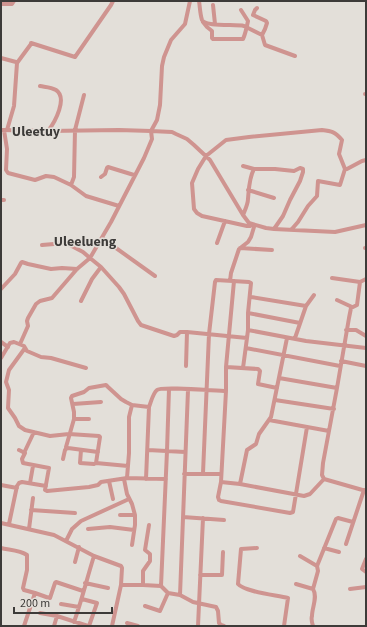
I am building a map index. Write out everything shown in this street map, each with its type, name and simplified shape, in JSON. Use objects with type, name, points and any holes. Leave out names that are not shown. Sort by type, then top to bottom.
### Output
[{"type":"street","points":[[1,4],[12,4],[14,1]]},
{"type":"street","points":[[113,1],[75,57],[31,43],[17,63],[14,106],[4,130],[7,149],[7,173],[35,180],[46,176],[54,177],[71,185],[86,196],[119,206]]},
{"type":"street","points":[[20,344],[28,328],[28,318],[36,304],[42,300],[52,298],[77,269],[90,258],[144,158],[152,139],[151,130],[157,120],[160,105],[162,66],[164,57],[171,40],[182,28],[185,22],[190,1]]},
{"type":"street","points":[[199,1],[202,20],[207,28],[212,31],[213,39],[243,39],[248,21],[241,10]]},
{"type":"street","points":[[213,5],[215,24]]},
{"type":"street","points":[[257,8],[253,15],[266,21],[267,23],[262,35],[265,45],[295,56]]},
{"type":"street","points":[[203,22],[242,25],[262,35]]},
{"type":"street","points":[[1,58],[17,63]]},
{"type":"street","points":[[40,86],[55,90],[59,93],[61,100],[54,123],[48,131]]},
{"type":"street","points":[[71,185],[74,177],[75,130],[84,95]]},
{"type":"street","points":[[4,130],[151,130],[172,132],[180,135],[206,156],[212,163],[243,215],[254,227],[248,242],[238,251],[231,273],[232,281],[219,500],[290,513],[293,511],[307,428]]},
{"type":"street","points":[[291,230],[317,196],[318,182],[339,185],[345,169],[339,154],[342,140],[334,132],[322,130],[249,136],[226,140],[206,156],[192,183],[194,209],[202,216],[247,226],[250,226],[250,224],[274,229],[291,230],[335,232],[366,226]]},
{"type":"street","points":[[345,169],[366,160]]},
{"type":"street","points":[[243,166],[254,169],[275,168],[294,171],[300,168],[303,169],[300,181],[283,216],[274,229]]},
{"type":"street","points":[[101,177],[105,174],[108,167],[134,175]]},
{"type":"street","points":[[243,215],[248,200],[248,190],[254,169]]},
{"type":"street","points":[[248,190],[274,198]]},
{"type":"street","points":[[217,243],[226,221]]},
{"type":"street","points":[[102,238],[155,276]]},
{"type":"street","points":[[42,245],[66,243],[83,252],[122,290],[141,325],[174,336],[180,332],[187,332],[247,338]]},
{"type":"street","points":[[240,248],[272,250]]},
{"type":"street","points":[[1,289],[15,274],[22,262],[48,268],[77,269]]},
{"type":"street","points":[[80,301],[90,282],[101,268]]},
{"type":"street","points":[[332,278],[360,282],[366,279]]},
{"type":"street","points":[[203,473],[209,334],[215,281],[217,280],[251,282],[252,284],[243,368]]},
{"type":"street","points":[[324,479],[322,475],[345,344],[346,330],[352,307],[357,305],[360,282]]},
{"type":"street","points":[[295,338],[306,306],[314,295]]},
{"type":"street","points":[[251,297],[306,306]]},
{"type":"street","points":[[337,300],[352,307]]},
{"type":"street","points":[[248,313],[300,323]]},
{"type":"street","points":[[248,330],[306,341],[345,344],[366,348]]},
{"type":"street","points":[[346,330],[356,330],[366,336]]},
{"type":"street","points":[[186,366],[187,332]]},
{"type":"street","points":[[240,484],[247,450],[256,444],[259,434],[271,417],[288,338]]},
{"type":"street","points":[[1,342],[8,347]]},
{"type":"street","points":[[1,358],[12,342],[24,346],[28,352],[41,357],[52,358],[86,368]]},
{"type":"street","points":[[25,348],[9,370],[6,382],[9,390],[8,408],[19,426],[25,430],[50,436],[69,434],[99,436],[96,463]]},
{"type":"street","points":[[246,348],[284,356],[366,366]]},
{"type":"street","points":[[226,367],[259,370],[258,385],[277,388]]},
{"type":"street","points":[[279,378],[337,388]]},
{"type":"street","points":[[63,459],[74,419],[72,396],[84,392],[89,388],[106,386],[123,400],[132,405],[149,407]]},
{"type":"street","points":[[146,479],[149,407],[157,390],[159,388],[226,391]]},
{"type":"street","points":[[169,389],[162,586],[168,593],[180,595],[199,604],[216,607],[218,611],[219,623],[224,626]]},
{"type":"street","points":[[180,595],[188,390]]},
{"type":"street","points":[[275,400],[334,409]]},
{"type":"street","points":[[73,404],[101,402]]},
{"type":"street","points":[[132,405],[129,417],[128,466],[125,479],[129,499],[135,515],[132,545]]},
{"type":"street","points":[[74,419],[88,419]]},
{"type":"street","points":[[269,420],[329,431]]},
{"type":"street","points":[[34,432],[22,459],[23,463],[49,468],[46,491],[89,487],[98,485],[101,482],[125,479],[166,479]]},
{"type":"street","points":[[67,448],[98,452]]},
{"type":"street","points":[[19,450],[24,453]]},
{"type":"street","points":[[81,450],[80,462],[128,466]]},
{"type":"street","points":[[148,450],[185,452]]},
{"type":"street","points":[[30,483],[33,466]]},
{"type":"street","points":[[184,474],[221,474]]},
{"type":"street","points":[[221,482],[304,496],[308,495],[314,490],[324,479]]},
{"type":"street","points":[[324,479],[365,491],[346,544]]},
{"type":"street","points":[[109,481],[113,499]]},
{"type":"street","points":[[9,524],[18,483],[30,483],[46,486]]},
{"type":"street","points":[[1,485],[17,488]]},
{"type":"street","points":[[29,529],[33,498]]},
{"type":"street","points":[[66,541],[72,529],[81,521],[129,499]]},
{"type":"street","points":[[31,510],[75,513]]},
{"type":"street","points":[[120,515],[135,515]]},
{"type":"street","points":[[183,517],[224,520]]},
{"type":"street","points":[[198,626],[203,518]]},
{"type":"street","points":[[313,626],[312,617],[315,595],[314,589],[318,571],[317,566],[336,519],[338,518],[353,522]]},
{"type":"street","points":[[1,522],[54,535],[94,556],[120,566],[121,585],[112,626]]},
{"type":"street","points":[[143,585],[143,571],[150,561],[151,555],[145,550],[149,525]]},
{"type":"street","points":[[88,529],[110,527],[134,530]]},
{"type":"street","points":[[75,562],[79,547]]},
{"type":"street","points":[[1,548],[27,555],[27,570],[24,590],[49,598],[55,583],[57,582],[83,591]]},
{"type":"street","points":[[257,548],[241,548],[238,584],[252,590],[288,598],[284,626]]},
{"type":"street","points":[[324,548],[339,552]]},
{"type":"street","points":[[200,575],[223,574],[223,552]]},
{"type":"street","points":[[74,622],[94,556]]},
{"type":"street","points":[[300,556],[317,566]]},
{"type":"street","points":[[366,559],[362,570],[366,572]]},
{"type":"street","points":[[85,583],[108,588]]},
{"type":"street","points":[[296,584],[314,589]]},
{"type":"street","points":[[121,585],[162,586]]},
{"type":"street","points":[[350,589],[366,588]]},
{"type":"street","points":[[24,626],[35,593]]},
{"type":"street","points":[[145,606],[160,611],[168,593]]},
{"type":"street","points":[[40,613],[57,616],[88,626],[97,603],[82,599]]},
{"type":"street","points":[[61,604],[79,607]]},
{"type":"street","points":[[54,626],[57,616]]},
{"type":"street","points":[[127,623],[138,626]]},
{"type":"district","name":"Uleetuy","points":[[36,132]]},
{"type":"district","name":"Uleelueng","points":[[85,242]]}]
